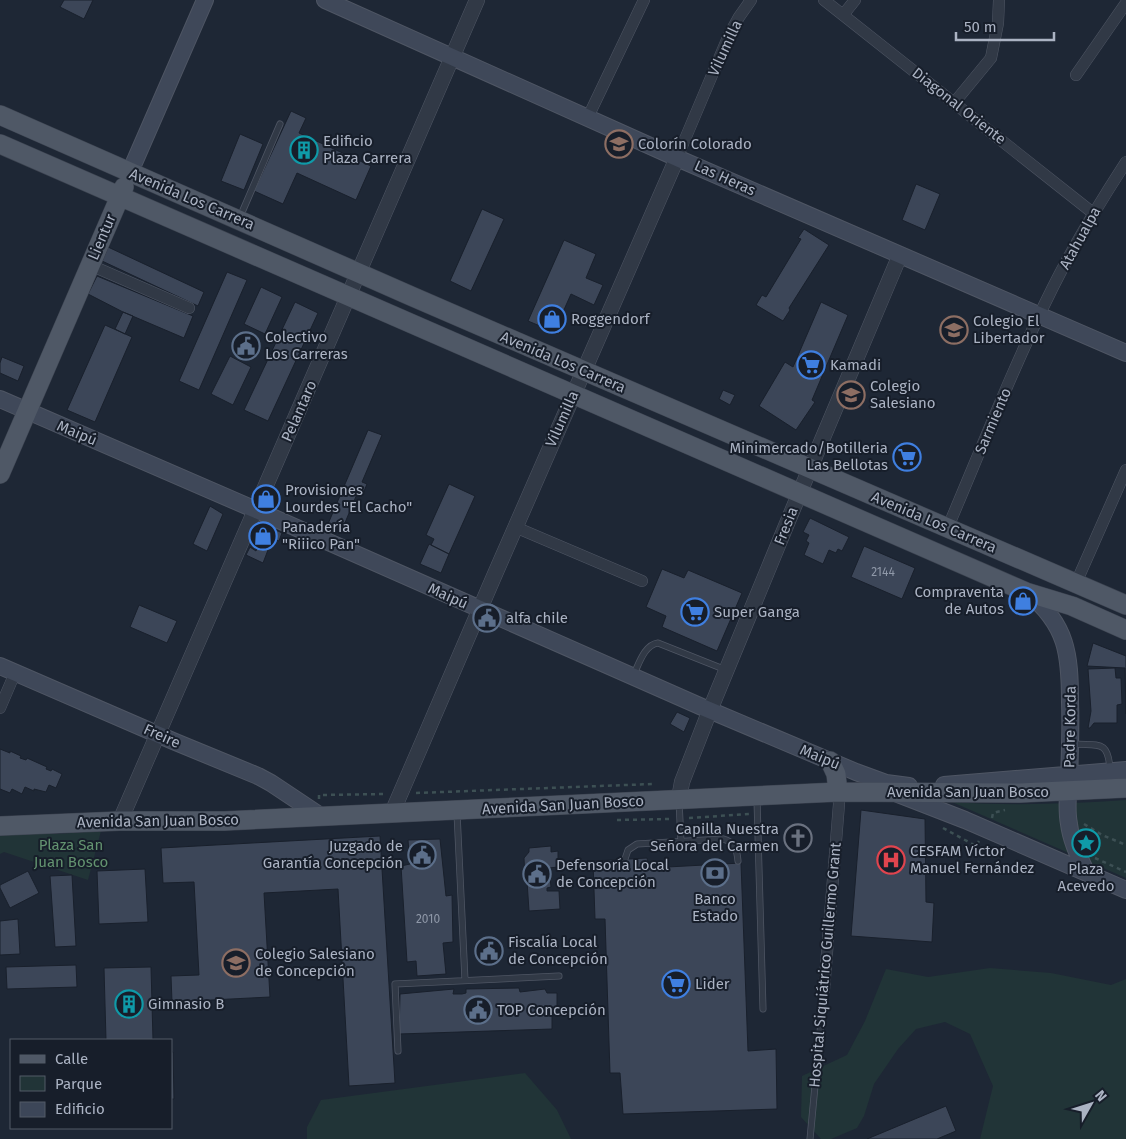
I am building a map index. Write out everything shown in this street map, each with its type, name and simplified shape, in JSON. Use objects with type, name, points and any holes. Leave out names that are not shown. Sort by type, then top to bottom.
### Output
[{"type":"main road","name":"Lientur","points":[[0,474],[119,196],[206,0]]},
{"type":"main road","name":"Las Heras","points":[[325,0],[677,158],[1126,353]]},
{"type":"main road","name":"Avenida Los Carrera","points":[[0,115],[584,371],[1126,605]]},
{"type":"main road","name":"Avenida Los Carrera","points":[[0,144],[800,492],[1033,597],[1072,606],[1126,630]]},
{"type":"main road","name":"Maipú","points":[[0,399],[633,677],[896,789],[982,835],[1087,873],[1126,890]]},
{"type":"main road","points":[[1033,597],[1126,640]]},
{"type":"main road","name":"Padre Korda","points":[[1033,597],[1058,627],[1067,650],[1070,674],[1068,812],[1070,833],[1087,873]]},
{"type":"main road","name":"Freire","points":[[0,666],[258,776],[272,783],[319,815]]},
{"type":"main road","points":[[830,761],[836,774],[838,792]]},
{"type":"main road","name":"Avenida San Juan Bosco","points":[[0,826],[120,821],[224,821],[319,815],[457,810],[680,791],[756,795],[896,789],[1020,794],[1118,771]]},
{"type":"main road","name":"Avenida San Juan Bosco","points":[[1069,783],[1126,788]]},
{"type":"street","name":"Pelantaro","points":[[120,821],[477,0]]},
{"type":"street","points":[[588,117],[644,0]]},
{"type":"street","name":"Vilumilla","points":[[392,813],[729,35],[751,0]]},
{"type":"street","name":"Diagonal Oriente","points":[[824,0],[1093,213]]},
{"type":"street","points":[[843,15],[855,0]]},
{"type":"street","points":[[954,103],[991,58],[998,22],[999,0]]},
{"type":"street","points":[[1076,75],[1126,4]]},
{"type":"street","name":"Atahualpa","points":[[1039,316],[1093,213],[1126,162]]},
{"type":"street","name":"Fresia","points":[[680,791],[726,670],[900,255]]},
{"type":"street","points":[[90,265],[189,308]]},
{"type":"street","name":"Sarmiento","points":[[948,527],[1039,316]]},
{"type":"street","points":[[1076,583],[1126,470]]},
{"type":"street","points":[[515,527],[642,581]]},
{"type":"street","points":[[0,708],[15,673]]},
{"type":"street","name":"Hospital Siquiátrico Guillermo Grant","points":[[824,990],[838,792]]},
{"type":"lane","points":[[239,219],[280,124]]},
{"type":"lane","points":[[633,677],[646,649],[652,644],[658,643],[726,670]]},
{"type":"lane","points":[[1070,744],[1102,746],[1108,751],[1118,771]]},
{"type":"lane","points":[[680,791],[681,842]]},
{"type":"lane","points":[[756,795],[763,1009]]},
{"type":"lane","points":[[457,810],[465,980]]},
{"type":"lane","points":[[625,859],[628,850],[637,844],[727,840],[736,848],[738,862]]},
{"type":"lane","points":[[398,1051],[394,984],[559,976]]},
{"type":"lane","name":"Hospital Siquiátrico Guillermo Grant","points":[[810,1139],[824,990]]},
{"type":"path","points":[[319,815],[319,796],[400,793],[680,791]]},
{"type":"path","points":[[940,826],[976,846],[993,813],[998,810],[1013,810]]},
{"type":"path","points":[[1084,824],[1102,835],[1126,845]]},
{"type":"green space","name":"Plaza Acevedo","points":[[1126,800],[1126,878],[952,802],[1039,804]]},
{"type":"green space","name":"Plaza San Juan Bosco","points":[[101,831],[88,880],[4,852],[0,854],[0,833],[57,834]]},
{"type":"green space","points":[[990,968],[1051,973],[1111,985],[1126,979],[1126,1139],[980,1139],[993,1086],[970,1034],[945,1022],[916,1029],[898,1049],[874,1084],[864,1116],[857,1128],[831,1139],[821,1139],[801,1117],[802,1076],[847,1055],[865,1021],[886,969],[928,977]]},
{"type":"green space","points":[[525,1073],[557,1110],[571,1139],[307,1139],[307,1127],[321,1100]]},
{"type":"building","points":[[64,0],[93,0],[84,19],[60,7]]},
{"type":"building","name":"Edificio Plaza Carrera","points":[[291,111],[306,118],[299,133],[371,166],[356,200],[297,173],[283,204],[254,191]]},
{"type":"building","points":[[240,134],[263,144],[244,190],[221,181]]},
{"type":"building","points":[[916,184],[940,194],[925,230],[902,220]]},
{"type":"building","points":[[482,209],[504,219],[471,291],[450,281]]},
{"type":"building","points":[[804,229],[829,245],[789,308],[790,310],[783,321],[756,305],[762,295],[766,297],[801,239],[798,238]]},
{"type":"building","points":[[564,240],[596,254],[586,278],[603,285],[594,305],[571,294],[559,321],[563,323],[559,334],[528,321]]},
{"type":"building","points":[[108,247],[204,292],[198,306],[102,261]]},
{"type":"building","points":[[227,272],[247,280],[199,390],[179,381]]},
{"type":"building","points":[[97,276],[193,316],[184,338],[123,312],[88,294]]},
{"type":"building","points":[[261,287],[282,297],[265,334],[244,324]]},
{"type":"building","points":[[295,302],[318,313],[268,421],[244,410]]},
{"type":"building","name":"Kamadi","points":[[821,302],[848,315],[812,400],[815,402],[796,430],[759,406],[785,362],[793,367]]},
{"type":"building","points":[[123,312],[133,316],[125,334],[115,329]]},
{"type":"building","points":[[105,325],[132,337],[95,422],[67,410]]},
{"type":"building","points":[[230,356],[251,367],[233,405],[211,394]]},
{"type":"building","points":[[2,357],[24,366],[18,381],[0,373]]},
{"type":"building","points":[[723,390],[735,395],[730,405],[719,399]]},
{"type":"building","points":[[368,430],[382,435],[362,482],[367,484],[362,496],[357,494],[342,530],[328,524]]},
{"type":"building","points":[[449,484],[475,496],[449,554],[431,545],[434,539],[426,535]]},
{"type":"building","points":[[210,506],[223,514],[207,551],[193,544]]},
{"type":"building","points":[[810,518],[849,537],[842,551],[838,549],[836,553],[829,550],[823,564],[804,555],[809,543],[806,541],[809,535],[803,532]]},
{"type":"building","points":[[264,524],[282,533],[279,541],[270,538],[265,548],[252,543],[258,527]]},
{"type":"building","points":[[429,544],[449,554],[441,573],[420,564]]},
{"type":"building","points":[[258,545],[268,550],[263,563],[246,555],[250,547],[256,551]]},
{"type":"building","points":[[864,546],[915,568],[902,599],[851,577]]},
{"type":"building","name":"Super Ganga","points":[[662,569],[684,578],[688,570],[742,593],[717,651],[662,627],[666,616],[646,607]]},
{"type":"building","points":[[139,605],[177,621],[167,643],[130,627]]},
{"type":"building","points":[[1093,643],[1126,656],[1126,714],[1125,668],[1087,666]]},
{"type":"building","points":[[1115,668],[1116,678],[1121,678],[1122,704],[1117,705],[1117,723],[1094,723],[1088,728],[1091,711],[1088,669]]},
{"type":"building","points":[[677,712],[690,718],[684,732],[670,724]]},
{"type":"building","points":[[0,749],[10,753],[10,751],[21,756],[20,758],[26,760],[27,758],[47,767],[46,769],[51,771],[52,769],[62,774],[56,788],[49,785],[46,792],[34,789],[34,791],[25,787],[22,794],[12,789],[10,793],[0,789]]},
{"type":"building","name":"CESFAM Víctor Manuel Fernández","points":[[861,810],[925,819],[926,902],[934,903],[932,942],[851,936]]},
{"type":"building","points":[[380,836],[395,1083],[349,1086],[338,889],[264,893],[270,997],[172,1002],[171,976],[199,975],[194,882],[163,883],[161,848]]},
{"type":"building","points":[[440,839],[446,896],[452,895],[453,942],[443,943],[446,974],[417,976],[416,961],[407,962],[401,866],[410,864],[408,840]]},
{"type":"building","name":"Defensoría Local de Concepción","points":[[551,846],[551,852],[558,851],[558,867],[549,868],[551,887],[547,888],[547,891],[559,891],[560,909],[529,911],[524,858],[529,852],[529,848]]},
{"type":"building","name":"Lider","points":[[647,858],[649,868],[741,863],[748,1051],[776,1049],[777,1109],[623,1114],[620,1073],[610,1073],[605,919],[595,919],[593,861]]},
{"type":"building","points":[[145,869],[148,922],[99,924],[97,871]]},
{"type":"building","points":[[28,871],[39,893],[10,908],[0,885]]},
{"type":"building","points":[[72,875],[76,946],[55,947],[50,876]]},
{"type":"building","points":[[18,919],[20,954],[0,955],[0,921]]},
{"type":"building","points":[[76,965],[77,987],[7,989],[6,967]]},
{"type":"building","name":"Gimnasio B","points":[[151,967],[153,1039],[106,1039],[104,968]]},
{"type":"building","name":"TOP Concepción","points":[[519,988],[520,992],[545,989],[547,993],[557,993],[557,1015],[552,1016],[552,1029],[399,1034],[400,994],[454,989],[453,994],[462,994],[466,993],[466,989]]},
{"type":"building","points":[[172,1052],[173,1052],[174,1099],[172,1099]]},
{"type":"building","points":[[946,1106],[956,1131],[937,1139],[867,1139]]},
{"type":"place","name":"Colorín Colorado","points":[[619,144]]},
{"type":"place","name":"Edificio Plaza Carrera","points":[[304,150]]},
{"type":"place","name":"Roggendorf","points":[[552,319]]},
{"type":"place","name":"Colegio El Libertador","points":[[954,330]]},
{"type":"place","name":"Colectivo Los Carreras","points":[[246,346]]},
{"type":"place","name":"Kamadi","points":[[811,365]]},
{"type":"place","name":"Colegio Salesiano","points":[[851,395]]},
{"type":"place","name":"Minimercado/Botilleria Las Bellotas","points":[[907,457]]},
{"type":"place","name":"Provisiones Lourdes \"El Cacho\"","points":[[266,499]]},
{"type":"place","name":"Panadería \"Riiico Pan\"","points":[[263,536]]},
{"type":"place","name":"Compraventa de Autos","points":[[1023,601]]},
{"type":"place","name":"Super Ganga","points":[[695,612]]},
{"type":"place","name":"alfa chile","points":[[487,618]]},
{"type":"place","name":"Capilla Nuestra Señora del Carmen","points":[[798,838]]},
{"type":"place","name":"Plaza Acevedo","points":[[1086,843]]},
{"type":"place","name":"Juzgado de Garantía Concepción","points":[[422,855]]},
{"type":"place","name":"CESFAM Víctor Manuel Fernández","points":[[891,860]]},
{"type":"place","name":"Banco Estado","points":[[715,873]]},
{"type":"place","name":"Defensoría Local de Concepción","points":[[537,874]]},
{"type":"place","name":"Fiscalía Local de Concepción","points":[[489,951]]},
{"type":"place","name":"Colegio Salesiano de Concepción","points":[[236,963]]},
{"type":"place","name":"Lider","points":[[676,984]]},
{"type":"place","name":"Gimnasio B","points":[[129,1004]]},
{"type":"place","name":"TOP Concepción","points":[[478,1010]]}]
